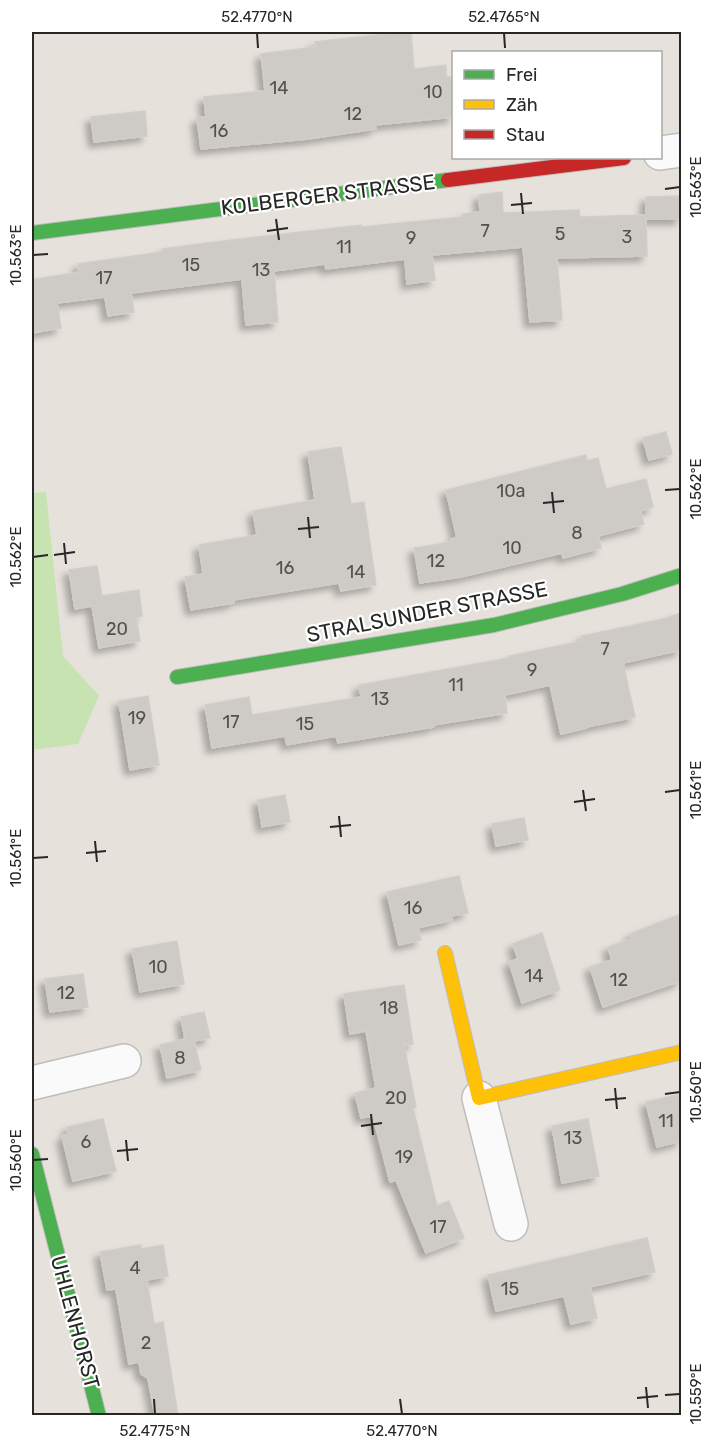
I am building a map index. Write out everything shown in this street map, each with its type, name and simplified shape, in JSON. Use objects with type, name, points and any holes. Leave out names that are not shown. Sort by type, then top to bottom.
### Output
[{"type":"street","points":[[662,153],[681,150]]},
{"type":"street","name":"KOLBERGER STRASSE","points":[[32,233],[616,159]]},
{"type":"street","name":"STRALSUNDER STRASSE","points":[[177,676],[494,625],[622,594],[681,575]]},
{"type":"street","points":[[445,953],[511,1224]]},
{"type":"street","points":[[479,1098],[681,1052]]},
{"type":"street","points":[[32,1083],[124,1061]]},
{"type":"street","name":"UHLENHORST","points":[[32,1154],[41,1231],[99,1416]]},
{"type":"green space","points":[[46,492],[63,656],[99,696],[78,744],[32,750],[32,493]]},
{"type":"building","points":[[385,32],[411,32],[414,69],[446,65],[446,77],[451,77],[452,117],[375,125],[376,129],[308,139],[201,149],[197,118],[206,117],[204,97],[265,91],[261,54],[316,47],[315,42],[385,34]]},
{"type":"building","points":[[145,111],[147,136],[94,142],[91,117]]},
{"type":"building","points":[[502,192],[503,213],[579,210],[580,217],[646,215],[647,256],[557,258],[562,320],[530,322],[523,247],[432,255],[435,280],[407,284],[405,259],[326,269],[325,264],[274,271],[278,322],[246,325],[242,279],[131,293],[134,312],[108,316],[105,297],[57,303],[61,328],[32,333],[32,280],[79,272],[78,264],[215,242],[361,225],[361,227],[463,217],[463,214],[480,212],[479,195]]},
{"type":"building","points":[[681,196],[681,219],[646,219],[646,197]]},
{"type":"building","points":[[666,432],[672,454],[649,460],[643,438]]},
{"type":"building","points":[[341,447],[351,504],[364,502],[376,585],[341,591],[339,583],[233,600],[234,603],[191,610],[185,577],[203,574],[199,545],[257,535],[253,511],[315,500],[308,452]]},
{"type":"building","points":[[586,455],[587,461],[598,458],[606,489],[646,479],[653,507],[640,511],[644,524],[598,536],[601,548],[563,558],[562,553],[461,577],[420,583],[414,548],[452,542],[451,539],[457,538],[446,490]]},
{"type":"building","points":[[97,566],[102,596],[139,590],[142,616],[136,617],[140,641],[99,648],[92,606],[75,609],[69,570]]},
{"type":"building","points":[[681,613],[681,650],[623,663],[635,717],[561,734],[550,685],[505,695],[507,713],[433,725],[434,727],[338,743],[336,736],[287,745],[285,736],[212,748],[205,705],[249,697],[252,715],[361,697],[359,685],[509,658],[509,656],[583,641],[582,636]]},
{"type":"building","points":[[148,696],[159,765],[130,770],[119,701]]},
{"type":"building","points":[[285,795],[290,822],[262,827],[258,800]]},
{"type":"building","points":[[524,818],[528,840],[496,846],[492,824]]},
{"type":"building","points":[[459,876],[468,913],[451,916],[452,920],[418,928],[421,940],[399,945],[387,892]]},
{"type":"building","points":[[681,914],[681,981],[603,1007],[590,967],[612,960],[608,947],[632,939],[630,934]]},
{"type":"building","points":[[542,933],[560,990],[522,1003],[509,962],[518,959],[513,944]]},
{"type":"building","points":[[177,941],[184,984],[140,992],[132,949]]},
{"type":"building","points":[[83,974],[88,1007],[50,1012],[45,979]]},
{"type":"building","points":[[404,985],[413,1044],[404,1045],[416,1107],[413,1108],[437,1206],[449,1201],[464,1238],[426,1253],[396,1180],[390,1182],[373,1116],[361,1118],[355,1093],[376,1088],[366,1031],[350,1034],[344,994]]},
{"type":"building","points":[[204,1012],[210,1038],[194,1041],[201,1070],[167,1078],[160,1045],[185,1039],[181,1017]]},
{"type":"building","points":[[681,1094],[681,1141],[657,1147],[646,1102]]},
{"type":"building","points":[[103,1119],[116,1171],[73,1181],[62,1136],[69,1134],[67,1127]]},
{"type":"building","points":[[588,1119],[599,1176],[562,1183],[552,1126]]},
{"type":"building","points":[[647,1238],[655,1272],[590,1287],[597,1318],[571,1324],[564,1296],[496,1311],[488,1275]]},
{"type":"building","points":[[141,1245],[141,1249],[163,1245],[168,1276],[147,1280],[154,1324],[163,1322],[178,1416],[155,1416],[148,1378],[141,1374],[139,1362],[129,1364],[116,1289],[107,1290],[100,1252]]},
{"type":"traffic: fast","points":[[32,233],[448,180]]},
{"type":"traffic: fast","points":[[177,677],[494,625],[622,594],[682,575]]},
{"type":"traffic: fast","points":[[32,1154],[99,1416]]},
{"type":"traffic: slow","points":[[445,953],[479,1098],[682,1052]]},
{"type":"traffic: jam","points":[[448,180],[616,159]]}]
